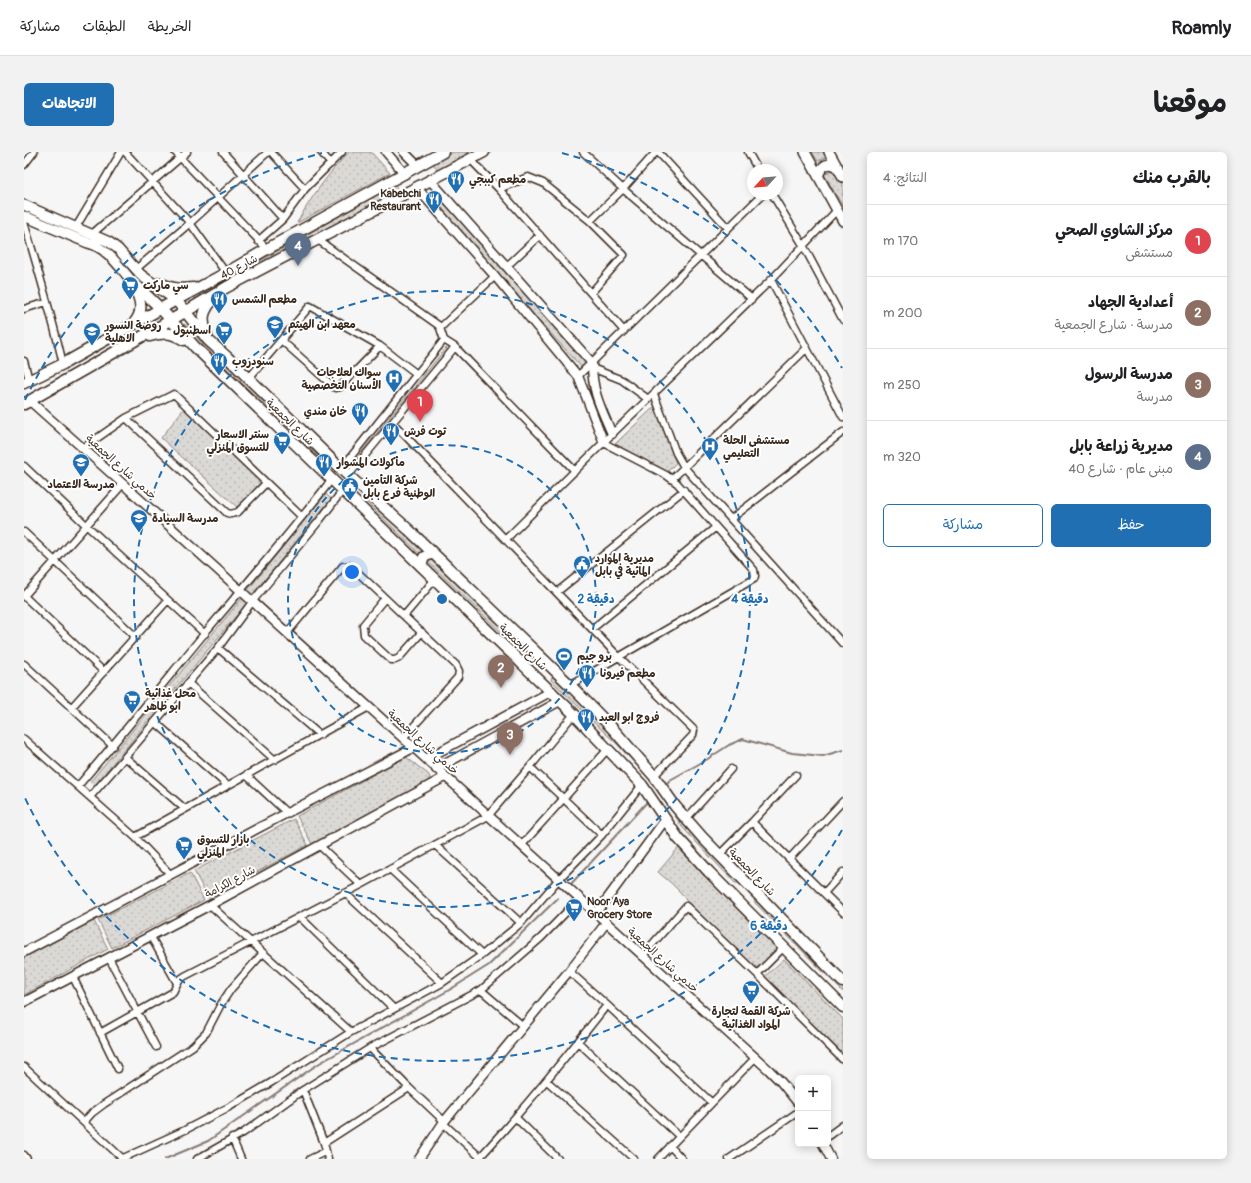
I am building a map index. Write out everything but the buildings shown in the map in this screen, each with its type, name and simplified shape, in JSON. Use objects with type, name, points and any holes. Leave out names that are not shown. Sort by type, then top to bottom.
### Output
[{"type":"main road","name":"شارع 40","points":[[26,382],[63,364],[443,152]]},
{"type":"main road","name":"شارع 40","points":[[27,402],[227,287],[484,152]]},
{"type":"main road","points":[[805,152],[843,221]]},
{"type":"main road","points":[[829,152],[843,177]]},
{"type":"main road","points":[[818,176],[826,164],[831,164],[838,167]]},
{"type":"main road","points":[[24,205],[92,234],[114,246],[139,273],[172,288],[179,289],[195,287],[215,279]]},
{"type":"main road","points":[[337,212],[337,220],[344,226]]},
{"type":"main road","points":[[24,216],[97,245],[108,253],[132,281],[140,300],[141,310],[137,320],[126,329]]},
{"type":"main road","name":"شارع الجمعية","points":[[139,273],[176,300],[208,340],[228,357],[345,473],[409,530],[570,685],[613,729],[654,776],[686,819],[719,855],[843,982]]},
{"type":"main road","name":"شارع الجمعية","points":[[132,281],[161,309],[170,321],[196,348],[435,579],[547,694],[560,701],[574,714],[642,785],[678,838],[744,909],[843,1007]]},
{"type":"main road","points":[[208,340],[203,324],[205,311],[211,301],[227,287]]},
{"type":"main road","points":[[137,340],[167,333],[175,335],[196,348]]},
{"type":"main road","points":[[351,498],[359,496],[361,493],[360,486]]},
{"type":"main road","points":[[360,506],[362,499],[369,494]]},
{"type":"main road","points":[[398,543],[406,538],[409,530]]},
{"type":"main road","points":[[421,566],[424,557],[433,553]]},
{"type":"main road","points":[[727,891],[737,888],[742,879]]},
{"type":"main road","points":[[744,909],[748,900],[758,896]]},
{"type":"street","points":[[24,165],[34,152]]},
{"type":"street","points":[[76,227],[121,152]]},
{"type":"street","points":[[125,152],[190,223],[226,273]]},
{"type":"street","points":[[175,152],[267,249]]},
{"type":"street","points":[[92,234],[187,152]]},
{"type":"street","points":[[223,152],[283,219]]},
{"type":"street","points":[[139,273],[190,223],[269,152],[305,189]]},
{"type":"street","points":[[321,152],[331,164]]},
{"type":"street","points":[[258,241],[283,219],[305,189],[342,152]]},
{"type":"street","points":[[386,152],[405,174]]},
{"type":"street","points":[[404,152],[418,166]]},
{"type":"street","points":[[583,152],[622,190],[752,299]]},
{"type":"street","points":[[590,221],[622,190],[657,152],[728,228]]},
{"type":"street","points":[[748,152],[755,164]]},
{"type":"street","points":[[470,159],[499,189],[624,331]]},
{"type":"street","points":[[499,189],[528,177],[544,183],[590,221],[624,255],[591,293]]},
{"type":"street","points":[[430,180],[507,266],[592,366],[622,380],[648,399]]},
{"type":"street","points":[[417,188],[495,276],[578,376],[604,443],[672,478],[756,573],[755,578],[570,685]]},
{"type":"street","points":[[578,376],[592,366],[624,331],[757,200]]},
{"type":"street","points":[[776,200],[803,245],[843,320]]},
{"type":"street","points":[[506,539],[752,299],[837,210]]},
{"type":"street","points":[[41,224],[24,221],[52,318],[63,364]]},
{"type":"street","points":[[507,266],[540,235]]},
{"type":"street","points":[[318,240],[440,328],[444,340],[455,347],[575,471]]},
{"type":"street","points":[[440,328],[495,276]]},
{"type":"street","points":[[771,280],[843,417]]},
{"type":"street","points":[[24,309],[47,302]]},
{"type":"street","points":[[249,378],[308,306],[380,346],[417,374]]},
{"type":"street","points":[[281,340],[335,388],[340,387],[380,346]]},
{"type":"street","points":[[345,473],[417,374],[444,340]]},
{"type":"street","points":[[345,473],[393,423],[455,347]]},
{"type":"street","points":[[672,478],[807,348]]},
{"type":"street","points":[[24,361],[26,382]]},
{"type":"street","points":[[592,366],[592,381],[597,398],[612,434]]},
{"type":"street","points":[[83,448],[126,418],[171,394],[176,395],[302,517]]},
{"type":"street","points":[[654,394],[676,453],[684,467],[843,644]]},
{"type":"street","name":"خدمي شارع الجمعية","points":[[27,402],[83,448],[403,738],[755,1058],[781,1082],[795,1099]]},
{"type":"street","points":[[126,418],[227,513],[231,514],[238,512],[266,483]]},
{"type":"street","points":[[393,423],[618,656],[694,730],[692,735],[654,776]]},
{"type":"street","points":[[731,519],[843,432]]},
{"type":"street","points":[[24,466],[205,634]]},
{"type":"street","points":[[78,786],[241,592],[332,479]]},
{"type":"street","points":[[104,672],[24,596],[123,484]]},
{"type":"street","points":[[90,796],[218,648],[252,602],[343,490]]},
{"type":"street","points":[[557,592],[684,490]]},
{"type":"street","points":[[592,629],[716,526]]},
{"type":"street","points":[[24,532],[136,637]]},
{"type":"street","points":[[287,633],[343,566],[351,566],[456,665],[459,671],[458,677],[403,738]]},
{"type":"street","points":[[404,616],[435,579]]},
{"type":"street","points":[[385,598],[362,625],[364,635],[390,660],[400,658],[422,632]]},
{"type":"street","points":[[71,708],[168,600]]},
{"type":"street","points":[[218,648],[320,735]]},
{"type":"street","points":[[24,664],[113,746]]},
{"type":"street","points":[[188,683],[275,760]]},
{"type":"street","points":[[426,759],[547,694],[554,698],[553,703],[549,706]]},
{"type":"street","points":[[436,769],[560,701]]},
{"type":"street","points":[[135,837],[368,707]]},
{"type":"street","points":[[100,1033],[174,992],[177,984],[185,976],[390,870],[488,816],[574,714]]},
{"type":"street","points":[[155,722],[227,785]]},
{"type":"street","points":[[24,739],[135,837],[171,875]]},
{"type":"street","points":[[24,952],[413,748]]},
{"type":"street","points":[[521,846],[608,749]]},
{"type":"street","points":[[125,757],[185,808]]},
{"type":"street","points":[[530,767],[602,835]]},
{"type":"street","points":[[686,819],[731,769]]},
{"type":"street","points":[[719,855],[796,774]]},
{"type":"street","points":[[246,775],[287,813]]},
{"type":"street","name":"شارع الكرامة","points":[[24,1002],[151,937],[445,777]]},
{"type":"street","points":[[24,1068],[84,1122],[122,1159],[185,1130],[231,1106],[351,1032],[442,983],[482,956],[521,923],[558,880],[602,835],[642,785]]},
{"type":"street","points":[[789,859],[843,800]]},
{"type":"street","points":[[596,914],[665,820]]},
{"type":"street","points":[[752,822],[843,912]]},
{"type":"street","points":[[435,845],[521,923]]},
{"type":"street","points":[[320,846],[361,885]]},
{"type":"street","points":[[390,870],[482,956]]},
{"type":"street","points":[[824,893],[843,872]]},
{"type":"street","points":[[345,893],[442,983]]},
{"type":"street","points":[[197,1159],[243,1133],[304,1090],[370,1048],[481,990],[541,938],[580,899]]},
{"type":"street","points":[[210,905],[351,1032]]},
{"type":"street","points":[[642,956],[686,906],[843,1060]]},
{"type":"street","points":[[300,917],[394,1009]]},
{"type":"street","points":[[419,1159],[444,1122],[569,971],[606,923]]},
{"type":"street","points":[[151,937],[177,984]]},
{"type":"street","points":[[757,974],[783,948]]},
{"type":"street","points":[[84,1122],[92,1113],[104,1104],[193,1046],[206,1033],[221,1004],[231,989],[263,953]]},
{"type":"street","points":[[109,958],[156,1047]]},
{"type":"street","points":[[569,971],[607,1004],[711,1102]]},
{"type":"street","points":[[73,977],[118,1069]]},
{"type":"street","points":[[481,990],[523,1026]]},
{"type":"street","points":[[370,1048],[481,1158],[547,1081],[607,1004]]},
{"type":"street","points":[[578,1042],[679,1136]]},
{"type":"street","points":[[658,1159],[711,1102],[755,1058]]},
{"type":"street","points":[[547,1081],[634,1159]]},
{"type":"street","points":[[324,1143],[409,1088]]},
{"type":"street","points":[[304,1090],[324,1143],[325,1152],[328,1159]]},
{"type":"street","points":[[729,1159],[795,1114]]},
{"type":"street","points":[[516,1118],[558,1159]]},
{"type":"street","points":[[831,1134],[843,1124]]},
{"type":"street","points":[[232,1138],[241,1159]]},
{"type":"street","points":[[670,1146],[682,1159]]},
{"type":"street","points":[[825,1147],[831,1159]]},
{"type":"street","points":[[310,1159],[325,1152]]},
{"type":"street","points":[[24,1155],[27,1159]]},
{"type":"shaded area","points":[[349,152],[371,152],[390,173],[297,223],[320,186]]},
{"type":"shaded area","points":[[454,152],[469,152],[438,171],[432,162]]},
{"type":"shaded area","points":[[812,152],[825,152],[827,157],[818,161]]},
{"type":"shaded area","points":[[835,169],[843,184],[843,207],[824,174]]},
{"type":"shaded area","points":[[395,185],[398,190],[197,303],[194,298]]},
{"type":"shaded area","points":[[434,192],[589,363],[583,369],[428,198]]},
{"type":"shaded area","points":[[184,324],[208,340],[324,455],[319,457],[226,368]]},
{"type":"shaded area","points":[[446,348],[450,352],[364,459],[359,455]]},
{"type":"shaded area","points":[[655,406],[676,463],[666,473],[615,444]]},
{"type":"shaded area","points":[[185,407],[262,482],[237,507],[161,438]]},
{"type":"shaded area","points":[[326,494],[331,499],[252,595],[247,591]]},
{"type":"shaded area","points":[[367,496],[543,664],[544,667],[539,669],[366,502],[365,500]]},
{"type":"shaded area","points":[[242,598],[247,603],[94,786],[90,782]]},
{"type":"shaded area","points":[[556,676],[586,707],[586,710],[583,711],[551,680],[552,677]]},
{"type":"shaded area","points":[[591,717],[596,717],[624,745],[740,881],[738,883],[735,883],[682,827],[657,787],[616,743],[591,720]]},
{"type":"shaded area","points":[[406,757],[428,774],[430,777],[428,781],[312,844],[297,816]]},
{"type":"shaded area","points":[[294,819],[308,845],[208,898],[194,871]]},
{"type":"shaded area","points":[[680,846],[780,947],[756,974],[690,906],[681,893],[658,872]]},
{"type":"shaded area","points":[[190,873],[204,900],[112,948],[98,920]]},
{"type":"shaded area","points":[[756,899],[843,985],[843,992],[755,903],[754,900]]},
{"type":"shaded area","points":[[94,921],[108,949],[24,995],[24,958]]},
{"type":"shaded area","points":[[784,959],[843,1019],[843,1062],[761,980]]},
{"type":"waterway","points":[[665,785],[670,780],[729,745],[743,739],[792,753],[823,756],[843,750]]},
{"type":"waterway","points":[[569,886],[648,801]]},
{"type":"waterway","points":[[165,1159],[208,1141],[318,1064],[451,989],[489,965],[558,898]]},
{"type":"place","name":"مطعم كببجي","points":[[456,194]]},
{"type":"place","name":"Kabebchi Restaurant","points":[[434,214]]},
{"type":"place","name":"مديرية زراعة بابل","points":[[298,266]]},
{"type":"place","name":"سي ماركت","points":[[130,300]]},
{"type":"place","name":"مطعم الشمس","points":[[219,314]]},
{"type":"place","name":"معهد ابن الهيثم","points":[[275,339]]},
{"type":"place","name":"اسطنبول","points":[[224,345]]},
{"type":"place","name":"روضة النسور الاهلية","points":[[92,346]]},
{"type":"place","name":"سنودروب","points":[[219,376]]},
{"type":"place","name":"سواك لعلاجات الأسنان التخصصية","points":[[394,393]]},
{"type":"place","name":"مركز الشاوي الصحي","points":[[420,422]]},
{"type":"place","name":"خان مندي","points":[[360,426]]},
{"type":"place","name":"توت فرش","points":[[391,446]]},
{"type":"place","name":"سنتر الاسعار للتسوق المنزلي","points":[[282,455]]},
{"type":"place","name":"مستشفى الحلة التعليمي","points":[[710,461]]},
{"type":"place","name":"مدرسة الاعتماد","points":[[81,477]]},
{"type":"place","name":"مأكولات المشوار","points":[[324,477]]},
{"type":"place","name":"شركة التأمين الوطنية فرع بابل","points":[[350,501]]},
{"type":"place","name":"مدرسة السيادة","points":[[139,533]]},
{"type":"place","name":"مديرية الموارد المائية في بابل","points":[[582,579]]},
{"type":"place","name":"برو جيم","points":[[564,671]]},
{"type":"place","name":"أعدادية الجهاد","points":[[501,688]]},
{"type":"place","name":"مطعم فيرونا","points":[[587,688]]},
{"type":"place","name":"محل غذائية ابو ظاهر","points":[[132,714]]},
{"type":"place","name":"فروج ابو العبد","points":[[586,732]]},
{"type":"place","name":"مدرسة الرسول","points":[[510,755]]},
{"type":"place","name":"بازار للتسوق المنزلي","points":[[184,860]]},
{"type":"place","name":"Noor Aya Grocery Store","points":[[574,922]]},
{"type":"place","name":"شركة القمة لتجارة المواد الغذائية","points":[[751,1004]]}]
